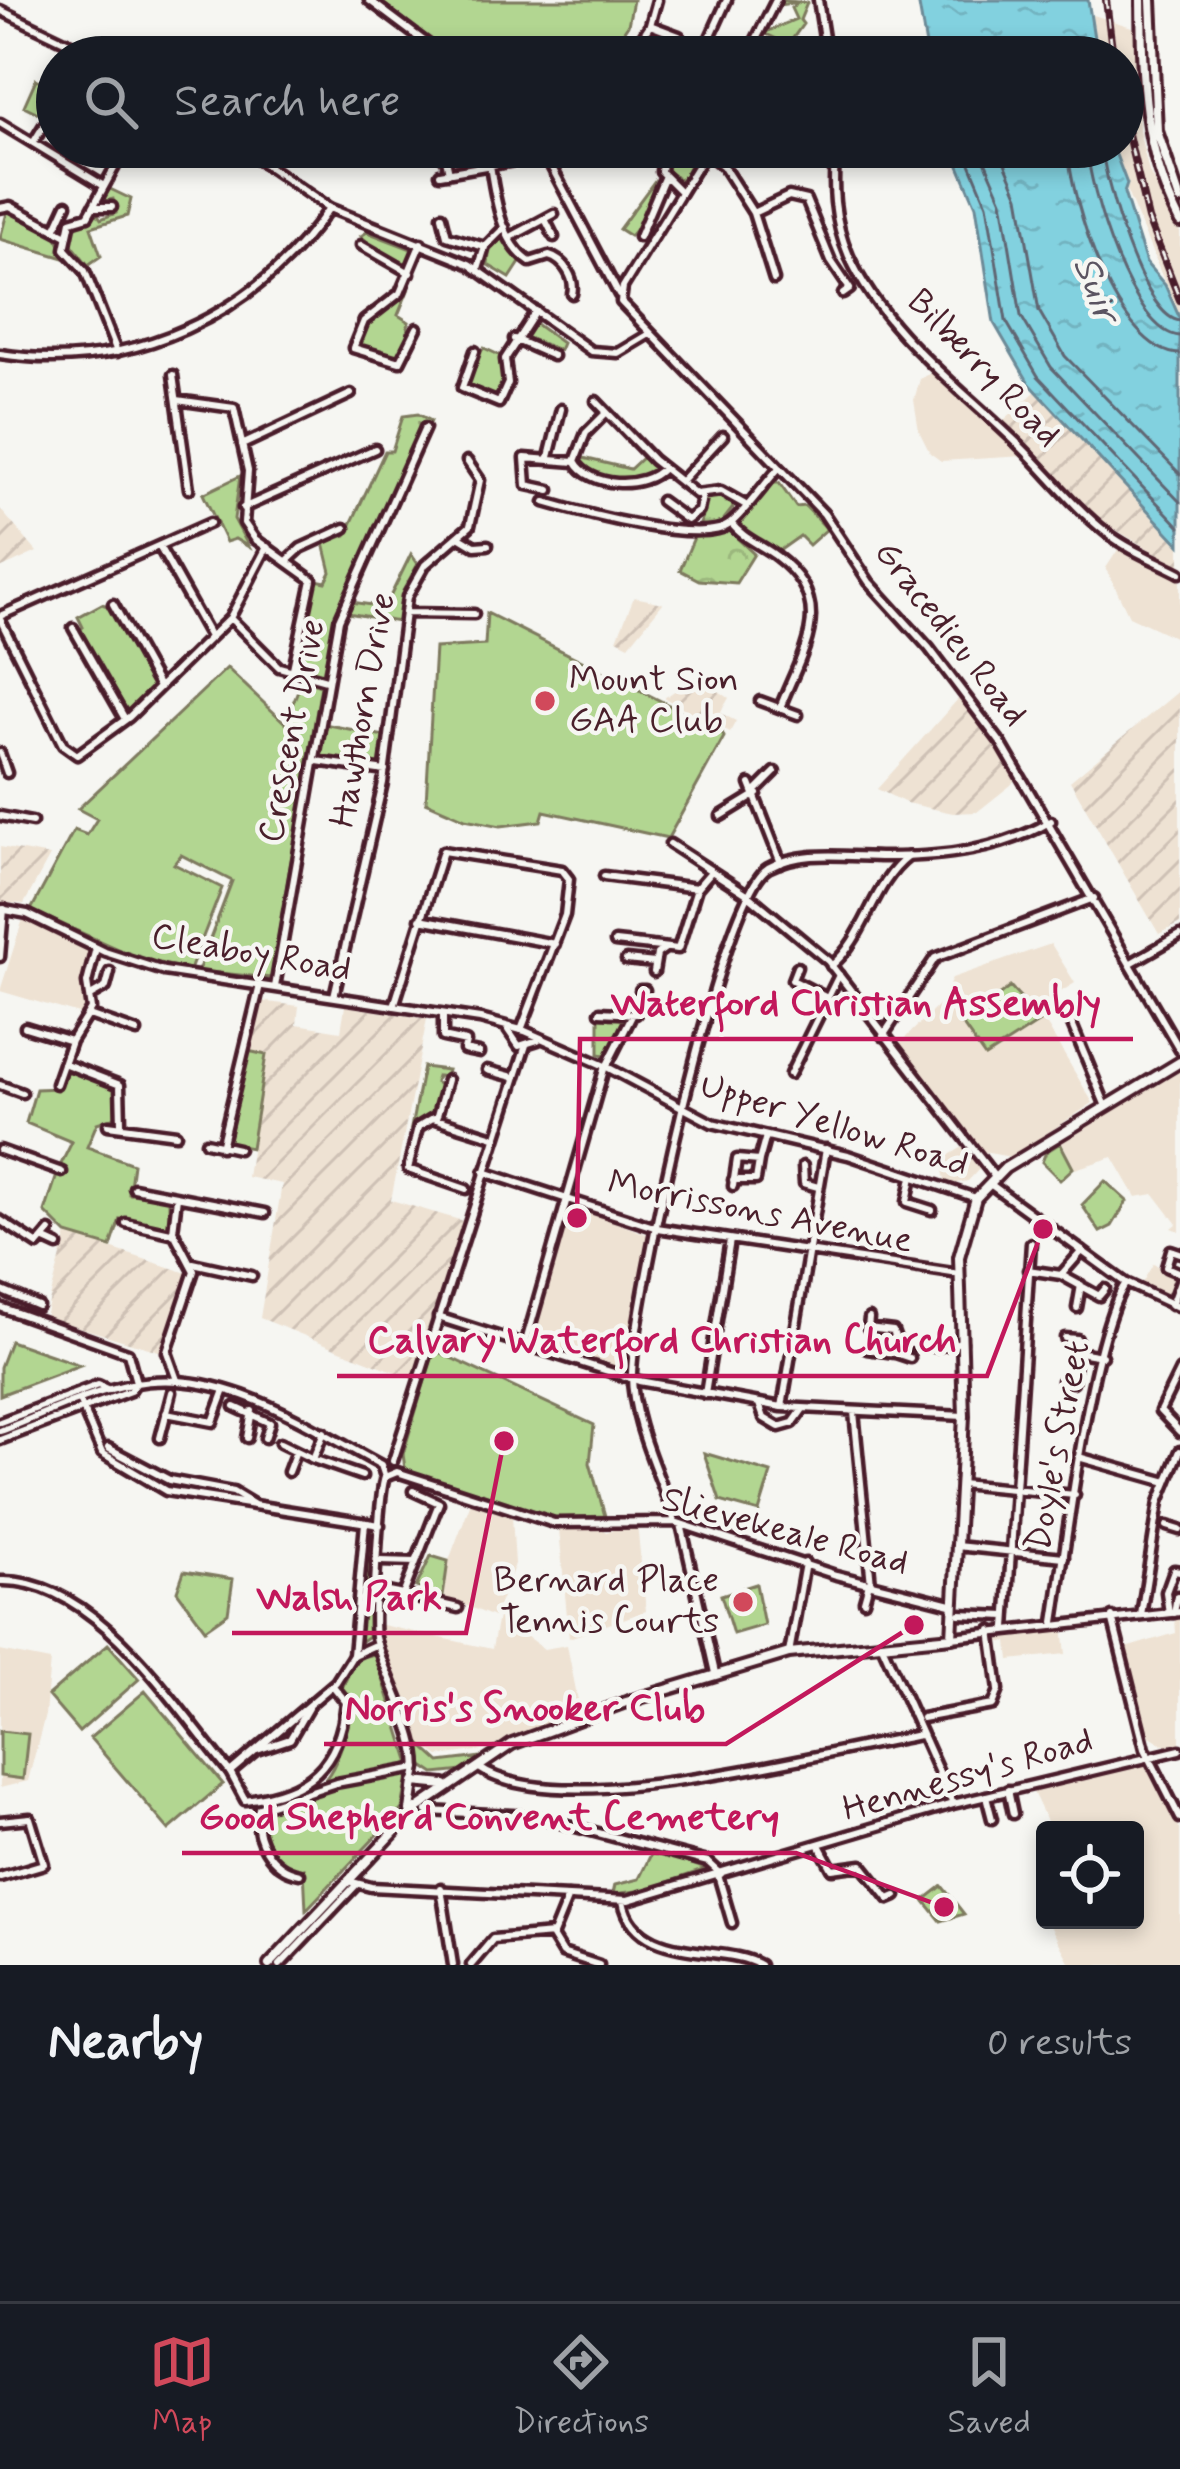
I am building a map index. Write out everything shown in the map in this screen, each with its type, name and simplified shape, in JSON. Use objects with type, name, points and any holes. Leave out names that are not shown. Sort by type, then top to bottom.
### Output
[{"type":"main road","points":[[1141,0],[1141,36]]},
{"type":"main road","points":[[1151,0],[1157,131],[1180,200]]},
{"type":"main road","points":[[1144,111],[1149,145],[1180,222]]},
{"type":"main road","points":[[268,1965],[289,1951],[406,1818],[478,1767],[540,1732],[789,1653],[952,1637],[964,1416],[959,1274],[976,1198],[990,1179],[1180,1062]]},
{"type":"main road","points":[[406,1818],[412,1784],[428,1780],[453,1784]]},
{"type":"main road","points":[[428,1780],[428,1804]]},
{"type":"main road","points":[[411,1795],[428,1804]]},
{"type":"street","points":[[369,0],[417,36]]},
{"type":"street","points":[[643,36],[656,0]]},
{"type":"street","points":[[711,36],[727,0]]},
{"type":"street","points":[[758,36],[776,0]]},
{"type":"street","points":[[818,0],[824,36]]},
{"type":"street","points":[[0,10],[54,36]]},
{"type":"street","points":[[650,25],[677,36]]},
{"type":"street","points":[[0,123],[9,134],[36,145]]},
{"type":"street","points":[[33,143],[36,137]]},
{"type":"street","points":[[74,168],[104,186]]},
{"type":"street","points":[[114,168],[87,217],[70,221],[65,249],[86,271],[117,352]]},
{"type":"street","points":[[271,168],[329,208],[478,269],[598,353],[624,351],[648,335]]},
{"type":"street","points":[[445,168],[444,174],[475,168]]},
{"type":"street","points":[[491,168],[511,237],[527,261],[549,256],[561,261],[573,283],[572,294]]},
{"type":"street","name":"Gracedieu Road","points":[[552,168],[620,296],[648,335],[824,514],[869,582],[935,656],[1051,821],[1180,1050]]},
{"type":"street","points":[[639,237],[664,178],[664,168]]},
{"type":"street","points":[[620,296],[696,168]]},
{"type":"street","points":[[724,168],[753,213],[774,280]]},
{"type":"street","name":"Bilberry Road","points":[[834,168],[839,230],[852,262],[934,366],[1087,516],[1127,547],[1180,573]]},
{"type":"street","points":[[664,178],[681,191]]},
{"type":"street","points":[[753,213],[788,196],[806,200],[830,261],[850,290],[843,294]]},
{"type":"street","points":[[55,230],[67,204]]},
{"type":"street","points":[[0,208],[8,205],[65,235]]},
{"type":"street","points":[[93,207],[112,207]]},
{"type":"street","points":[[0,354],[46,358],[117,352],[178,334],[234,304],[285,262],[329,208]]},
{"type":"street","points":[[511,237],[554,214]]},
{"type":"street","points":[[442,215],[449,239],[485,247]]},
{"type":"street","points":[[545,219],[554,237]]},
{"type":"street","points":[[478,269],[485,247],[505,227]]},
{"type":"street","points":[[417,328],[400,362],[352,348],[362,323],[395,299],[422,243]]},
{"type":"street","points":[[361,245],[410,273]]},
{"type":"street","points":[[475,351],[462,388],[499,403],[508,383],[504,363],[514,339],[536,311]]},
{"type":"street","points":[[514,339],[553,356]]},
{"type":"street","points":[[172,376],[189,489]]},
{"type":"street","points":[[242,445],[351,394]]},
{"type":"street","points":[[177,400],[232,406],[248,474],[245,527],[310,577],[292,673]]},
{"type":"street","points":[[596,401],[663,468],[702,497]]},
{"type":"street","points":[[549,457],[560,409]]},
{"type":"street","points":[[575,462],[586,433],[604,414]]},
{"type":"street","name":"Crescent Drive","points":[[275,987],[326,680],[345,603],[425,428]]},
{"type":"street","points":[[681,481],[723,436]]},
{"type":"street","points":[[243,508],[374,449]]},
{"type":"street","points":[[550,490],[528,485],[524,467],[528,456],[575,462],[587,475],[610,481],[650,480],[663,468]]},
{"type":"street","name":"Hawthorn Drive","points":[[334,996],[385,771],[405,613],[421,570],[472,522],[479,476],[467,460]]},
{"type":"street","points":[[545,502],[588,515],[701,529],[731,523],[779,468]]},
{"type":"street","points":[[702,497],[721,491],[745,505]]},
{"type":"street","points":[[661,501],[687,520],[697,514],[702,497]]},
{"type":"street","points":[[210,523],[0,617],[67,751],[86,752],[126,720],[230,618],[268,547]]},
{"type":"street","points":[[731,523],[788,566],[813,604],[812,625],[780,708]]},
{"type":"street","points":[[288,560],[301,548],[345,528]]},
{"type":"street","points":[[460,536],[475,546],[488,545]]},
{"type":"street","points":[[159,546],[208,635]]},
{"type":"street","points":[[113,604],[159,687]]},
{"type":"street","points":[[405,613],[475,614]]},
{"type":"street","points":[[230,618],[272,662],[292,673],[326,680]]},
{"type":"street","points":[[73,628],[126,720]]},
{"type":"street","points":[[760,701],[798,715]]},
{"type":"street","points":[[0,753],[7,772]]},
{"type":"street","points":[[317,761],[385,771]]},
{"type":"street","points":[[721,816],[775,772]]},
{"type":"street","points":[[754,790],[782,863]]},
{"type":"street","points":[[0,816],[32,822]]},
{"type":"street","points":[[715,1673],[678,1522],[632,1380],[655,1227],[721,964],[747,894],[760,874],[782,863],[813,856],[909,856],[992,846],[1051,821]]},
{"type":"street","points":[[670,844],[747,894],[832,966],[990,1179],[1126,1283],[1180,1308]]},
{"type":"street","points":[[385,1477],[397,1472],[393,1461],[513,1077],[521,1034],[569,897],[566,873],[452,849],[440,855],[394,1006]]},
{"type":"street","points":[[832,966],[882,883],[909,856]]},
{"type":"street","points":[[882,883],[884,857]]},
{"type":"street","points":[[628,944],[626,963],[654,967],[657,952],[681,945],[697,888],[710,874]]},
{"type":"street","points":[[604,877],[697,888]]},
{"type":"street","points":[[884,1036],[934,959],[1094,898]]},
{"type":"street","points":[[0,957],[2,909]]},
{"type":"street","name":"Cleaboy Road","points":[[2,909],[173,973],[442,1014],[501,1025],[521,1034]]},
{"type":"street","points":[[420,919],[555,944]]},
{"type":"street","points":[[1131,963],[1180,934]]},
{"type":"street","points":[[615,942],[668,949]]},
{"type":"street","points":[[56,1084],[71,1041],[89,1015],[92,995],[87,983],[96,948]]},
{"type":"street","points":[[797,967],[791,980],[827,998]]},
{"type":"street","points":[[92,995],[106,987],[110,972]]},
{"type":"street","points":[[790,1074],[838,975]]},
{"type":"street","points":[[221,1147],[260,986]]},
{"type":"street","points":[[525,1345],[606,1066],[636,1014],[645,990],[640,990]]},
{"type":"street","points":[[601,1012],[636,1014]]},
{"type":"street","points":[[1072,1012],[1068,1016],[1105,1104]]},
{"type":"street","points":[[442,1014],[443,1037],[466,1042],[464,1050],[478,1052]]},
{"type":"street","points":[[89,1015],[137,1032]]},
{"type":"street","points":[[25,1027],[71,1041]]},
{"type":"street","points":[[517,1062],[528,1044],[521,1034]]},
{"type":"street","name":"Upper Yellow Road","points":[[521,1034],[528,1044],[548,1042]]},
{"type":"street","name":"Upper Yellow Road","points":[[521,1034],[606,1066],[684,1111],[826,1149],[976,1198]]},
{"type":"street","points":[[63,1063],[120,1085],[121,1123]]},
{"type":"street","points":[[487,1070],[513,1077]]},
{"type":"street","points":[[436,1119],[447,1080]]},
{"type":"street","points":[[0,1085],[22,1093]]},
{"type":"street","points":[[466,1189],[407,1168],[418,1127],[436,1119],[494,1137]]},
{"type":"street","points":[[108,1125],[121,1123],[132,1130],[176,1134]]},
{"type":"street","points":[[760,1161],[738,1158],[733,1183],[757,1180],[766,1136]]},
{"type":"street","points":[[206,1142],[238,1149]]},
{"type":"street","points":[[782,1408],[826,1149]]},
{"type":"street","points":[[0,1150],[62,1172]]},
{"type":"street","points":[[803,1166],[804,1183],[818,1187]]},
{"type":"street","name":"Morrissons Avenue","points":[[483,1172],[655,1227],[959,1274]]},
{"type":"street","points":[[912,1178],[907,1202],[932,1210]]},
{"type":"street","points":[[134,1188],[265,1213]]},
{"type":"street","points":[[177,1197],[175,1234],[193,1263],[192,1282],[167,1352],[177,1380]]},
{"type":"street","points":[[0,1220],[42,1246],[50,1232]]},
{"type":"street","points":[[126,1222],[175,1234]]},
{"type":"street","points":[[44,1240],[58,1246]]},
{"type":"street","points":[[705,1394],[730,1240]]},
{"type":"street","points":[[1006,1628],[1030,1243]]},
{"type":"street","points":[[1061,1275],[1083,1250]]},
{"type":"street","points":[[1171,1305],[1180,1277],[1166,1267],[1171,1250],[1180,1253]]},
{"type":"street","points":[[193,1263],[252,1276]]},
{"type":"street","points":[[1028,1270],[1061,1275],[1099,1296],[1105,1289]]},
{"type":"street","name":"Doyle's Street","points":[[1054,1622],[1102,1356],[1113,1306],[1126,1283]]},
{"type":"street","points":[[1077,1308],[1081,1285]]},
{"type":"street","points":[[0,1290],[38,1306]]},
{"type":"street","points":[[0,1307],[125,1351],[134,1360],[132,1390],[32,1414]]},
{"type":"street","points":[[438,1317],[632,1380],[705,1394],[782,1408],[964,1416]]},
{"type":"street","points":[[869,1318],[868,1328],[893,1331],[896,1352]]},
{"type":"street","points":[[1062,1381],[1073,1382],[1078,1352],[1077,1339],[1065,1337]]},
{"type":"street","points":[[897,1342],[936,1347],[962,1342]]},
{"type":"street","points":[[867,1349],[910,1358]]},
{"type":"street","points":[[1078,1352],[1102,1356]]},
{"type":"street","points":[[1180,1370],[1160,1411],[1180,1432]]},
{"type":"street","points":[[0,1440],[109,1390],[136,1382],[177,1380],[256,1402],[381,1465],[385,1477],[377,1644],[417,1768],[428,1780]]},
{"type":"street","points":[[0,1426],[100,1384],[109,1390]]},
{"type":"street","points":[[166,1413],[211,1423],[225,1390]]},
{"type":"street","points":[[160,1438],[172,1391]]},
{"type":"street","points":[[247,1438],[256,1402]]},
{"type":"street","points":[[759,1404],[764,1418],[779,1427],[790,1425],[803,1409]]},
{"type":"street","points":[[81,1405],[100,1451],[137,1469]]},
{"type":"street","points":[[235,1407],[270,1423],[265,1438]]},
{"type":"street","points":[[854,1412],[870,1584],[864,1601]]},
{"type":"street","points":[[313,1459],[323,1432]]},
{"type":"street","points":[[280,1443],[362,1476]]},
{"type":"street","points":[[108,1448],[169,1492],[380,1525]]},
{"type":"street","points":[[288,1472],[296,1451]]},
{"type":"street","points":[[1141,1615],[1168,1480],[1180,1451]]},
{"type":"street","points":[[1082,1458],[1180,1483]]},
{"type":"street","points":[[381,1465],[393,1461]]},
{"type":"street","name":"Slievekeale Road","points":[[397,1472],[554,1523],[678,1522],[870,1584],[951,1604]]},
{"type":"street","points":[[960,1484],[1075,1496]]},
{"type":"street","points":[[403,1595],[439,1503],[413,1491]]},
{"type":"street","points":[[230,1772],[333,1685],[353,1655],[365,1523]]},
{"type":"street","points":[[1167,1526],[1180,1529]]},
{"type":"street","points":[[956,1546],[1064,1557]]},
{"type":"street","points":[[383,1558],[416,1562]]},
{"type":"street","points":[[789,1653],[805,1563]]},
{"type":"street","points":[[1174,1613],[1166,1592],[1174,1570],[1180,1571]]},
{"type":"street","points":[[0,1581],[39,1585],[99,1618],[230,1772],[240,1796],[247,1800],[323,1770],[338,1747],[346,1704],[333,1685]]},
{"type":"street","points":[[388,1592],[458,1608]]},
{"type":"street","points":[[1174,1613],[1177,1596]]},
{"type":"street","points":[[952,1637],[1054,1622],[1174,1613]]},
{"type":"street","points":[[960,1614],[1006,1616]]},
{"type":"street","points":[[1112,1617],[1147,1754],[1180,1818]]},
{"type":"street","points":[[922,1718],[993,1705],[999,1690],[992,1630]]},
{"type":"street","points":[[881,1643],[953,1804]]},
{"type":"street","points":[[353,1655],[377,1644]]},
{"type":"street","points":[[255,1751],[290,1739],[310,1705]]},
{"type":"street","points":[[478,1767],[517,1784],[603,1790],[920,1735]]},
{"type":"street","name":"Hennessy's Road","points":[[352,1882],[623,1901],[953,1804],[1147,1754],[1180,1750]]},
{"type":"street","points":[[412,1784],[417,1768]]},
{"type":"street","points":[[300,1874],[281,1868],[267,1854],[256,1818],[259,1808],[331,1784],[417,1768]]},
{"type":"street","points":[[1008,1790],[1013,1814]]},
{"type":"street","points":[[986,1796],[992,1819]]},
{"type":"street","points":[[428,1804],[535,1816],[708,1862],[720,1874],[732,1923]]},
{"type":"street","points":[[0,1821],[31,1818],[44,1864],[0,1877]]},
{"type":"street","points":[[819,1845],[835,1870],[859,1864],[890,1899],[896,1896]]},
{"type":"street","points":[[441,1888],[453,1965]]},
{"type":"street","points":[[551,1934],[568,1897]]},
{"type":"street","points":[[623,1901],[632,1930],[652,1944],[690,1958],[746,1958],[760,1965]]},
{"type":"street","points":[[475,1964],[494,1939],[551,1934]]},
{"type":"street","points":[[551,1934],[562,1953],[599,1965]]},
{"type":"street","points":[[280,1965],[289,1951]]},
{"type":"shaded area","points":[[1090,14],[1135,28],[1135,36],[1094,36]]},
{"type":"shaded area","points":[[1144,152],[1149,172],[1180,232],[1180,319],[1117,168],[1144,168]]},
{"type":"shaded area","points":[[938,373],[1025,456],[941,461],[930,453],[919,431],[914,400],[920,379]]},
{"type":"shaded area","points":[[1036,391],[1152,510],[1180,545],[1180,567],[1104,523],[1003,421]]},
{"type":"shaded area","points":[[0,509],[37,552],[0,569]]},
{"type":"shaded area","points":[[1119,548],[1180,580],[1180,634],[1174,637],[1129,616],[1106,568]]},
{"type":"shaded area","points":[[634,597],[663,603],[629,645],[617,639]]},
{"type":"shaded area","points":[[697,676],[729,698],[720,713],[736,721],[730,732],[664,698]]},
{"type":"shaded area","points":[[1180,690],[1180,923],[1159,934],[1070,781]]},
{"type":"shaded area","points":[[959,698],[1017,777],[1011,785],[977,812],[953,813],[906,803],[877,789]]},
{"type":"shaded area","points":[[0,847],[50,856],[24,904],[0,902]]},
{"type":"shaded area","points":[[23,919],[103,956],[82,1015],[0,991]]},
{"type":"shaded area","points":[[1051,944],[1075,983],[1036,1007],[1093,1103],[1011,1157],[983,1152],[897,1046],[942,1002],[952,978]]},
{"type":"shaded area","points":[[260,1001],[299,1006],[297,1024],[341,1031],[345,1006],[427,1019],[391,1200],[463,1221],[413,1379],[260,1318],[282,1184],[247,1177],[266,1056],[248,1051]]},
{"type":"shaded area","points":[[1174,1068],[1180,1071],[1180,1231],[1172,1228],[1177,1224],[1154,1194],[1136,1197],[1113,1157],[1075,1169],[1059,1137]]},
{"type":"shaded area","points":[[966,1145],[981,1167],[968,1181],[946,1185],[941,1160]]},
{"type":"shaded area","points":[[574,1207],[649,1235],[622,1372],[532,1338],[567,1211]]},
{"type":"shaded area","points":[[67,1234],[187,1273],[162,1352],[45,1317]]},
{"type":"shaded area","points":[[1153,1264],[1179,1276],[1170,1297],[1141,1285]]},
{"type":"shaded area","points":[[471,1502],[512,1516],[515,1564],[494,1617],[445,1597],[446,1568]]},
{"type":"shaded area","points":[[637,1524],[646,1611],[569,1638],[559,1529],[599,1527],[606,1532]]},
{"type":"shaded area","points":[[498,1616],[544,1649],[567,1645],[580,1711],[491,1749],[439,1756],[416,1741],[377,1624],[492,1649]]},
{"type":"shaded area","points":[[1175,1618],[1180,1618],[1180,1745],[1168,1747],[1150,1736],[1141,1719],[1122,1649],[1176,1633]]},
{"type":"shaded area","points":[[1063,1626],[1066,1654],[1010,1660],[1008,1642],[995,1642],[995,1632]]},
{"type":"shaded area","points":[[0,1651],[50,1661],[45,1715],[28,1781],[0,1788]]},
{"type":"shaded area","points":[[1143,1760],[1180,1829],[1180,1959],[1169,1965],[1071,1965],[1052,1929],[1144,1929],[1144,1821],[1047,1821],[1031,1788]]},
{"type":"green space","points":[[379,0],[633,0],[620,36],[426,36]]},
{"type":"green space","points":[[807,3],[800,20],[803,24],[795,36],[764,33],[796,19],[791,8]]},
{"type":"green space","points":[[36,79],[36,112],[24,106]]},
{"type":"green space","points":[[666,168],[688,168],[682,181]]},
{"type":"green space","points":[[653,183],[650,213],[630,236],[619,229]]},
{"type":"green space","points":[[108,188],[131,199],[127,216],[91,227],[101,256],[88,265],[70,242],[76,225],[97,213],[101,219],[116,213],[113,199],[101,202]]},
{"type":"green space","points":[[8,209],[57,236],[64,258],[0,239]]},
{"type":"green space","points":[[367,232],[414,250],[405,266],[383,256],[361,236]]},
{"type":"green space","points":[[504,233],[521,261],[510,278],[488,265],[490,243]]},
{"type":"green space","points":[[407,293],[398,315],[409,322],[399,356],[394,360],[355,346],[363,324]]},
{"type":"green space","points":[[533,322],[562,343],[559,350],[522,336]]},
{"type":"green space","points":[[484,348],[503,357],[505,380],[498,399],[466,387],[475,358]]},
{"type":"green space","points":[[418,414],[431,421],[429,426],[419,423],[419,436],[339,608],[322,676],[296,668],[316,580],[326,582],[331,572],[324,543],[346,535],[385,451],[392,451],[403,416]]},
{"type":"green space","points":[[579,457],[630,469],[643,457],[655,469],[632,479],[614,478],[586,470]]},
{"type":"green space","points":[[240,476],[234,519],[249,547],[235,539],[226,542],[203,494]]},
{"type":"green space","points":[[769,483],[779,483],[796,507],[805,506],[827,529],[809,545],[800,536],[779,551],[739,527],[738,520]]},
{"type":"green space","points":[[717,494],[736,504],[721,523],[754,554],[736,583],[699,580],[680,570],[705,512],[697,502]]},
{"type":"green space","points":[[411,554],[418,564],[403,591],[398,622],[348,613],[351,602],[385,607]]},
{"type":"green space","points":[[102,604],[113,608],[155,687],[129,713],[79,630],[83,627],[78,617]]},
{"type":"green space","name":"Mount Sion GAA Club","points":[[487,613],[722,732],[724,737],[668,838],[544,811],[541,821],[501,826],[465,819],[426,802],[435,648],[485,645]]},
{"type":"green space","points":[[227,668],[285,723],[302,680],[321,686],[271,978],[198,971],[232,881],[181,855],[174,864],[222,888],[190,970],[140,959],[31,910],[74,830],[87,835],[97,819],[78,809]]},
{"type":"green space","points":[[324,724],[384,736],[379,767],[318,757]]},
{"type":"green space","points":[[1010,987],[1041,1021],[985,1057],[962,1024]]},
{"type":"green space","points":[[599,1014],[611,1019],[629,1016],[620,1028],[624,1031],[615,1035],[615,1045],[605,1055],[599,1054]]},
{"type":"green space","points":[[248,1051],[266,1055],[251,1148],[226,1143]]},
{"type":"green space","points":[[66,1067],[116,1085],[121,1100],[118,1116],[97,1123],[87,1147],[133,1164],[129,1194],[169,1198],[169,1227],[120,1219],[111,1247],[67,1234],[45,1212],[57,1175],[64,1177],[66,1169],[60,1166],[72,1142],[26,1123],[36,1089],[59,1088]]},
{"type":"green space","points":[[423,1067],[447,1070],[435,1082],[442,1086],[433,1115],[411,1128]]},
{"type":"green space","points":[[1060,1143],[1073,1168],[1060,1180],[1042,1162],[1046,1152]]},
{"type":"green space","points":[[1105,1181],[1127,1201],[1112,1226],[1100,1232],[1082,1205]]},
{"type":"green space","points":[[10,1341],[80,1365],[0,1395],[0,1367]]},
{"type":"green space","points":[[434,1350],[594,1425],[590,1463],[605,1516],[551,1518],[405,1469],[403,1454]]},
{"type":"green space","points":[[704,1453],[771,1473],[759,1512],[720,1501]]},
{"type":"green space","points":[[378,1531],[370,1635],[354,1646],[367,1532]]},
{"type":"green space","points":[[431,1556],[448,1561],[443,1597],[416,1587]]},
{"type":"green space","points":[[184,1571],[233,1579],[228,1613],[205,1629],[177,1591]]},
{"type":"green space","name":"Bernard Place Tennis Courts","points":[[756,1584],[764,1625],[733,1634],[721,1595]]},
{"type":"green space","points":[[108,1644],[139,1679],[79,1732],[48,1696]]},
{"type":"green space","points":[[375,1654],[410,1764],[402,1809],[306,1910],[304,1868],[291,1872],[277,1860],[265,1840],[259,1815],[311,1792],[329,1773],[345,1729],[342,1688],[356,1658]]},
{"type":"green space","points":[[145,1691],[223,1784],[169,1830],[90,1738]]},
{"type":"green space","points":[[0,1731],[28,1734],[23,1779],[0,1776]]},
{"type":"green space","points":[[419,1743],[440,1762],[482,1757],[463,1771],[435,1774],[423,1766]]},
{"type":"green space","points":[[653,1850],[706,1869],[645,1890],[613,1894],[615,1885],[639,1879]]},
{"type":"green space","points":[[942,1886],[964,1914],[941,1921],[924,1900]]},
{"type":"water","points":[[918,0],[1088,0],[1094,36],[924,36]]},
{"type":"water","name":"Suir","points":[[960,168],[1121,168],[1146,263],[1165,285],[1180,319],[1180,545],[1029,383],[994,323],[976,206]]},
{"type":"railway","points":[[1106,0],[1110,36]]},
{"type":"railway","points":[[1136,168],[1148,219],[1180,300]]},
{"type":"place","name":"Mount Sion GAA Club","points":[[545,701]]},
{"type":"place","name":"Waterford Christian Assembly","points":[[577,1218]]},
{"type":"place","name":"Calvary Waterford Christian Church","points":[[1043,1229]]},
{"type":"place","name":"Walsh Park","points":[[504,1441]]},
{"type":"place","name":"Bernard Place Tennis Courts","points":[[743,1602]]},
{"type":"place","name":"Norris's Snooker Club","points":[[914,1625]]},
{"type":"place","name":"Good Shepherd Convent Cemetery","points":[[944,1907]]}]
